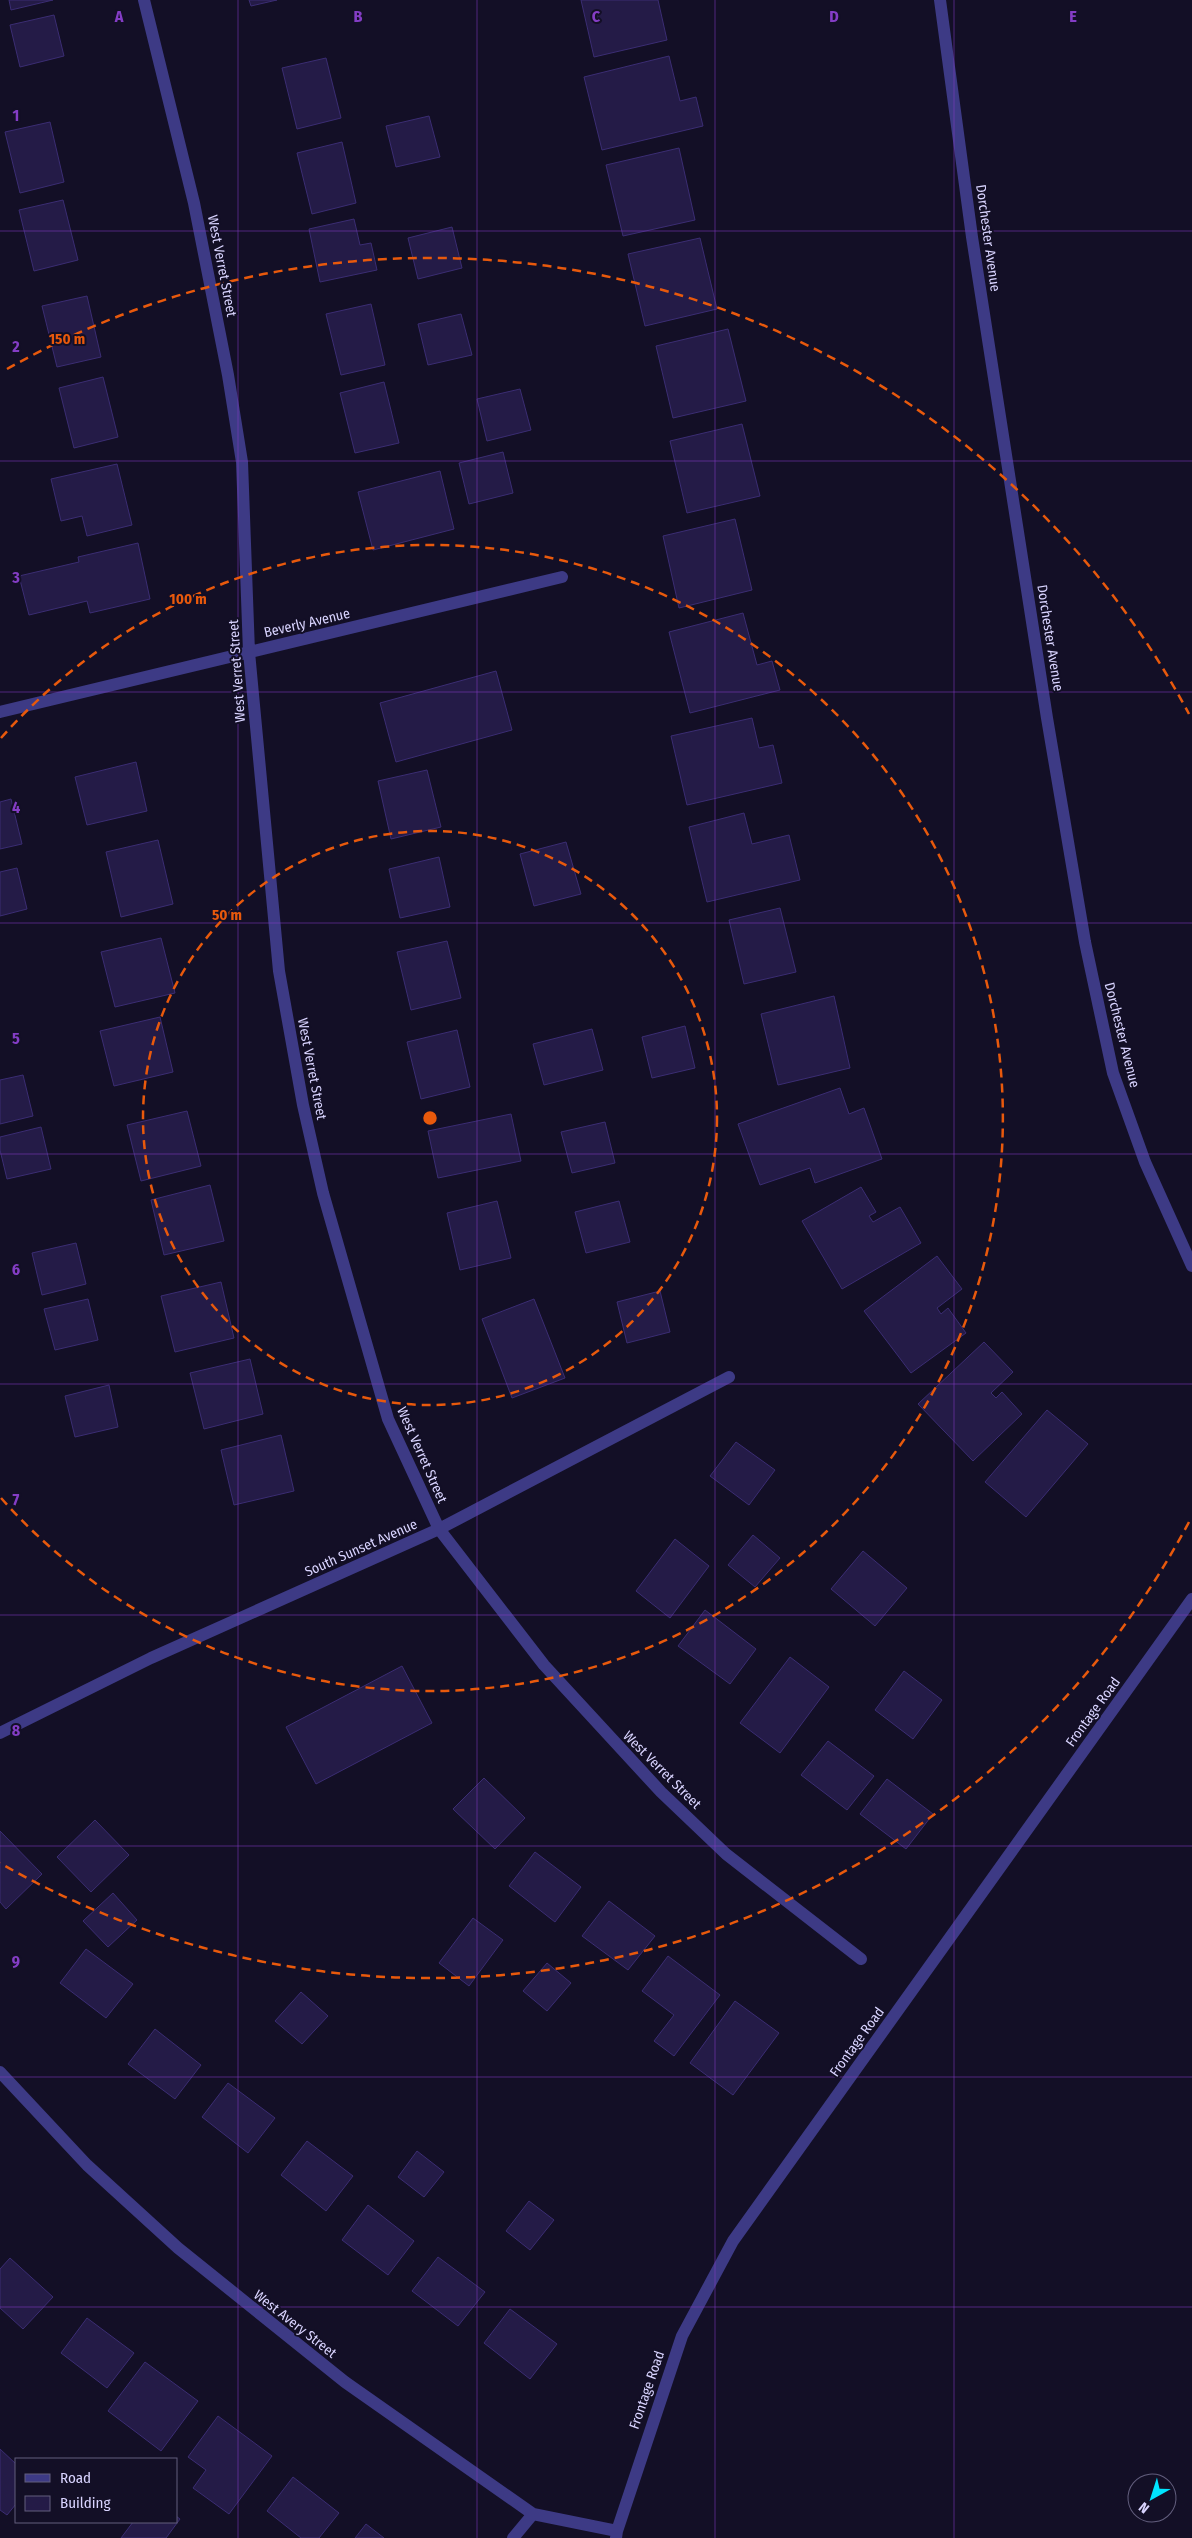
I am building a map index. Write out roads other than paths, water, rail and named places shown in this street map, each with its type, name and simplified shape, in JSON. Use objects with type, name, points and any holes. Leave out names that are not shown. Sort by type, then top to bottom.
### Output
[{"type":"street","name":"West Verret Street","points":[[144,0],[194,203],[228,375],[242,462],[249,652],[279,971],[303,1105],[346,1279],[388,1419],[439,1529],[544,1665],[660,1792],[726,1854],[861,1959]]},
{"type":"street","name":"Dorchester Avenue","points":[[940,0],[972,237],[1047,718],[1085,942],[1113,1074],[1145,1162],[1192,1266]]},
{"type":"street","name":"Beverly Avenue","points":[[0,712],[562,577]]},
{"type":"street","name":"South Sunset Avenue","points":[[0,1733],[151,1658],[439,1529],[729,1377]]},
{"type":"street","name":"Frontage Road","points":[[617,2534],[682,2336],[733,2241],[1192,1599]]},
{"type":"street","name":"West Avery Street","points":[[0,2072],[87,2165],[209,2274],[345,2382],[533,2514],[617,2534]]},
{"type":"street","points":[[513,2538],[533,2514]]}]
